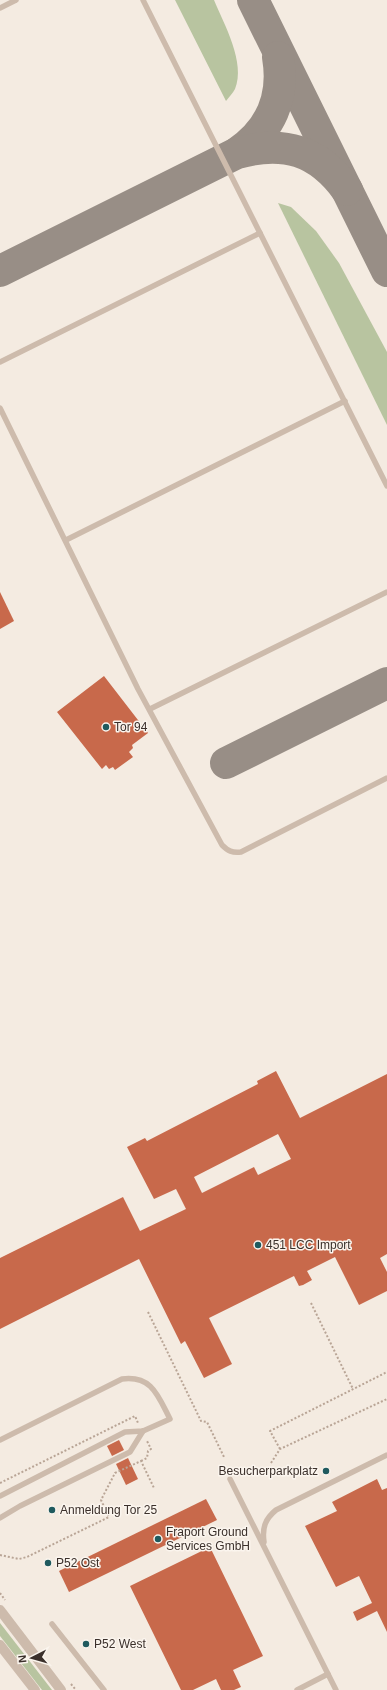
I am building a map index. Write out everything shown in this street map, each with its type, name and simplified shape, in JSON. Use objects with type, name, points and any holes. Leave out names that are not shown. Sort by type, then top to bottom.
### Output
[{"type":"street","points":[[0,1610],[62,1690]]},
{"type":"street","points":[[0,1645],[35,1690]]},
{"type":"lane","points":[[0,8],[16,0]]},
{"type":"lane","points":[[143,0],[387,486]]},
{"type":"lane","points":[[0,362],[260,233]]},
{"type":"lane","points":[[66,540],[345,401]]},
{"type":"lane","points":[[0,408],[135,683],[222,845],[227,850],[234,853],[241,852],[387,778]]},
{"type":"lane","points":[[150,709],[387,592]]},
{"type":"lane","points":[[0,1440],[122,1380],[130,1378],[150,1385],[155,1390],[170,1418],[143,1432],[125,1432],[0,1496]]},
{"type":"lane","points":[[0,1518],[20,1506],[130,1452],[143,1432]]},
{"type":"lane","points":[[265,1547],[263,1527],[270,1515],[276,1510],[387,1455]]},
{"type":"lane","points":[[230,1479],[336,1690]]},
{"type":"lane","points":[[52,1624],[104,1690]]},
{"type":"lane","points":[[297,1690],[328,1674]]},
{"type":"path","points":[[311,1303],[353,1389]]},
{"type":"path","points":[[148,1312],[201,1421],[207,1422],[224,1457]]},
{"type":"path","points":[[280,1449],[270,1431],[387,1372]]},
{"type":"path","points":[[270,1463],[280,1449],[387,1399]]},
{"type":"path","points":[[0,1555],[20,1559],[27,1557],[109,1517],[101,1500],[115,1473],[141,1461],[154,1488]]},
{"type":"green space","points":[[175,0],[214,0],[228,32],[236,56],[238,68],[238,79],[235,89],[226,101]]},
{"type":"green space","points":[[278,203],[291,207],[316,231],[339,263],[387,352],[387,425]]},
{"type":"green space","points":[[0,1623],[52,1690],[42,1690],[0,1636]]},
{"type":"building","points":[[0,592],[14,621],[0,629]]},
{"type":"building","name":"Tor 94","points":[[104,676],[148,733],[132,745],[133,748],[129,752],[133,757],[115,770],[113,767],[109,769],[106,765],[102,769],[57,712]]},
{"type":"building","points":[[276,1071],[300,1118],[387,1074],[387,1254],[380,1258],[387,1272],[387,1291],[359,1305],[335,1257],[307,1271],[312,1280],[303,1285],[299,1286],[294,1276],[209,1318],[232,1364],[204,1378],[185,1341],[181,1344],[139,1259],[0,1329],[0,1258],[123,1197],[140,1231],[186,1209],[176,1189],[154,1199],[127,1147],[145,1138],[147,1141],[258,1084],[257,1081]],"holes":[[[278,1134],[291,1159],[258,1175],[254,1167],[202,1193],[194,1177]]]},
{"type":"building","points":[[119,1440],[124,1450],[112,1456],[107,1446]]},
{"type":"building","points":[[128,1458],[138,1479],[126,1485],[116,1464]]},
{"type":"building","points":[[377,1479],[382,1490],[387,1488],[387,1632],[377,1611],[357,1621],[353,1612],[372,1603],[359,1576],[336,1587],[305,1526],[337,1511],[332,1502]]},
{"type":"building","points":[[206,1499],[217,1520],[69,1592],[59,1571]]},
{"type":"building","points":[[210,1547],[263,1656],[233,1670],[241,1687],[234,1690],[221,1690],[216,1679],[193,1690],[181,1690],[130,1586]]},
{"type":"taxiway","points":[[253,0],[387,271]]},
{"type":"taxiway","points":[[237,153],[259,134],[273,112],[279,86],[280,72],[278,57]]},
{"type":"taxiway","points":[[0,271],[237,153],[254,149],[285,148],[312,157],[336,176],[347,190]]},
{"type":"taxiway","points":[[226,763],[387,683]]},
{"type":"place","name":"Tor 94","points":[[106,727]]},
{"type":"place","name":"451 LCC Import","points":[[258,1245]]},
{"type":"place","name":"Besucherparkplatz","points":[[326,1471]]},
{"type":"place","name":"Anmeldung Tor 25","points":[[52,1510]]},
{"type":"place","name":"Fraport Ground Services GmbH","points":[[158,1539]]},
{"type":"place","name":"P52 Ost","points":[[48,1563]]},
{"type":"place","name":"P52 West","points":[[86,1644]]}]
